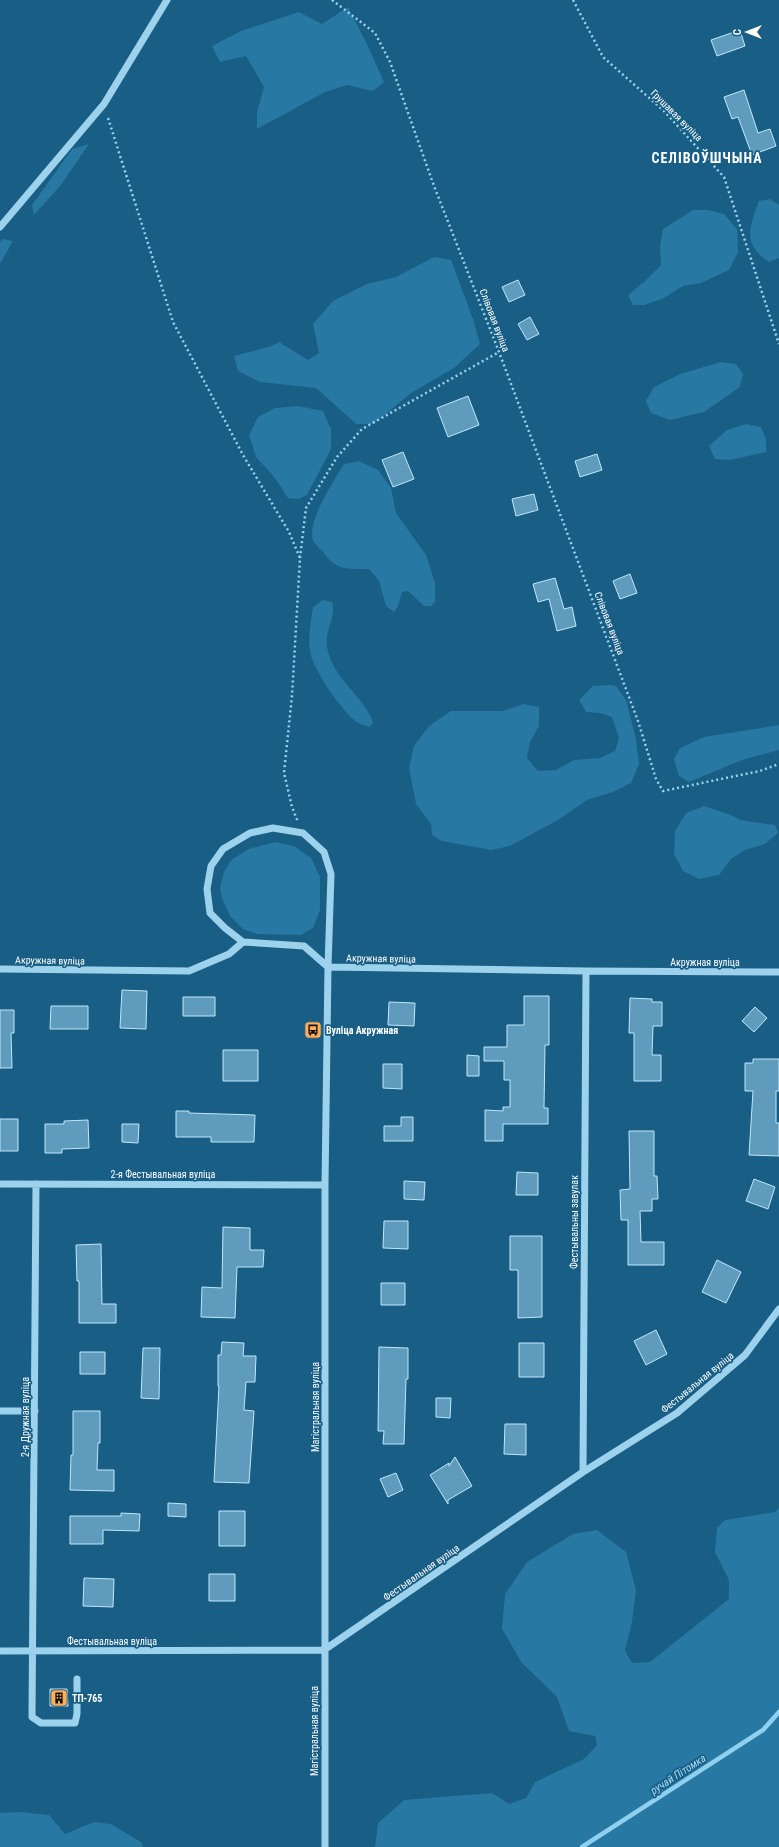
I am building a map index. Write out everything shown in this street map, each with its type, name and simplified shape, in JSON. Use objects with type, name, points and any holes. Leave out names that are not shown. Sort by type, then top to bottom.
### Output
[{"type":"street","points":[[0,227],[104,104],[167,0]]},
{"type":"street","points":[[303,833],[273,828],[250,833],[223,849],[211,866],[207,889],[210,913],[224,928],[243,942],[304,946],[328,967]]},
{"type":"street","name":"Магістральная вуліца","points":[[303,833],[324,852],[331,874],[328,967],[325,1185],[325,1847]]},
{"type":"street","name":"Акружная вуліца","points":[[0,969],[189,971],[229,954],[243,942]]},
{"type":"street","name":"Акружная вуліца","points":[[328,967],[586,972],[779,972]]},
{"type":"street","name":"Фестывальны завулак","points":[[583,1472],[586,972]]},
{"type":"street","name":"2-я Фестывальная вуліца","points":[[0,1184],[325,1185]]},
{"type":"street","name":"2-я Дружная вуліца","points":[[36,1184],[32,1717],[40,1723],[75,1723],[78,1714],[78,1679]]},
{"type":"street","name":"Фестывальная вуліца","points":[[0,1651],[324,1650],[583,1472],[677,1413],[745,1355],[779,1309]]},
{"type":"street","points":[[0,1411],[35,1411]]},
{"type":"path","name":"Слівовая вуліца","points":[[332,0],[375,33],[390,62],[434,186],[499,352],[638,721],[656,779],[663,791],[760,771],[779,764]]},
{"type":"path","name":"Грушавая вуліца","points":[[573,0],[603,57],[664,111],[724,177],[779,344]]},
{"type":"path","points":[[104,104],[173,322],[243,455],[289,532],[300,558]]},
{"type":"path","points":[[303,833],[292,806],[284,773],[292,696],[300,558],[306,508],[337,457],[362,429],[499,352]]},
{"type":"shaded area","points":[[348,7],[384,82],[373,91],[347,85],[325,92],[257,129],[257,112],[264,87],[246,56],[220,62],[212,46],[241,31],[299,12],[322,24]]},
{"type":"shaded area","points":[[89,144],[61,185],[34,215],[32,205],[72,149]]},
{"type":"shaded area","points":[[770,199],[779,205],[779,258],[769,262],[755,249],[751,242],[750,235],[759,201]]},
{"type":"shaded area","points":[[693,210],[708,210],[724,214],[737,229],[738,252],[729,270],[701,283],[683,286],[662,299],[644,305],[633,305],[628,295],[661,265],[660,246],[663,229]]},
{"type":"shaded area","points":[[3,239],[13,241],[0,264],[0,242]]},
{"type":"shaded area","points":[[434,257],[451,260],[473,319],[480,344],[454,368],[411,393],[374,424],[356,424],[316,388],[260,382],[238,371],[234,356],[269,347],[279,342],[308,360],[319,353],[313,324],[333,301],[367,284],[396,277]]},
{"type":"shaded area","points":[[721,362],[736,364],[743,374],[740,387],[704,412],[670,420],[651,413],[646,401],[654,387],[680,374]]},
{"type":"shaded area","points":[[298,406],[323,411],[331,429],[331,449],[307,495],[298,499],[288,498],[275,478],[256,457],[249,435],[258,417],[275,408]]},
{"type":"shaded area","points":[[746,424],[761,427],[766,439],[766,452],[730,460],[715,459],[709,446],[727,430]]},
{"type":"shaded area","points":[[359,461],[378,470],[391,488],[396,513],[426,555],[435,583],[435,602],[431,606],[424,606],[408,591],[402,592],[398,606],[394,612],[386,606],[379,581],[369,569],[348,569],[338,566],[328,558],[313,540],[312,532],[314,522],[328,490],[344,464]]},
{"type":"shaded area","points":[[323,600],[332,602],[333,608],[332,619],[327,635],[327,647],[330,658],[341,677],[368,712],[373,722],[370,727],[356,721],[348,714],[327,687],[315,666],[310,650],[310,628],[313,607]]},
{"type":"shaded area","points":[[593,686],[616,686],[626,700],[636,739],[639,764],[631,783],[613,792],[587,800],[558,820],[510,846],[491,850],[442,841],[432,835],[431,824],[416,804],[409,768],[414,746],[429,726],[451,711],[503,711],[523,704],[539,707],[539,726],[530,742],[527,758],[538,771],[556,770],[574,760],[600,758],[615,751],[619,738],[612,717],[600,713],[586,712],[579,700]]},
{"type":"shaded area","points":[[779,725],[779,750],[742,760],[689,782],[679,776],[674,759],[680,748],[704,737]]},
{"type":"shaded area","points":[[704,806],[731,815],[740,820],[775,825],[778,833],[765,844],[745,850],[731,859],[719,875],[699,879],[683,871],[674,854],[675,831],[686,813]]},
{"type":"shaded area","points":[[275,842],[294,846],[311,858],[320,877],[320,910],[313,928],[301,935],[257,934],[243,929],[230,916],[223,901],[220,888],[224,872],[231,860],[249,849]]},
{"type":"shaded area","points":[[779,1508],[779,1847],[375,1847],[378,1823],[404,1800],[492,1793],[509,1804],[526,1798],[535,1782],[584,1759],[597,1745],[595,1736],[569,1731],[557,1697],[522,1663],[502,1629],[505,1594],[527,1562],[573,1534],[597,1530],[626,1552],[636,1590],[632,1622],[625,1650],[632,1663],[650,1662],[729,1599],[729,1580],[715,1552],[717,1528],[725,1520],[775,1512]]},
{"type":"shaded area","points":[[19,1812],[49,1815],[65,1834],[94,1822],[111,1824],[141,1842],[143,1847],[0,1847],[0,1813]]},
{"type":"building","points":[[740,30],[745,46],[717,56],[711,40]]},
{"type":"building","points":[[744,90],[758,133],[770,129],[776,146],[752,155],[738,117],[732,119],[724,97]]},
{"type":"building","points":[[518,280],[525,295],[509,302],[502,287]]},
{"type":"building","points":[[530,317],[539,334],[527,340],[518,324]]},
{"type":"building","points":[[468,396],[479,425],[448,437],[437,408]]},
{"type":"building","points":[[403,452],[414,479],[393,487],[382,460]]},
{"type":"building","points":[[597,454],[602,470],[580,477],[575,461]]},
{"type":"building","points":[[534,494],[538,510],[516,516],[512,499]]},
{"type":"building","points":[[630,574],[637,593],[620,599],[613,581]]},
{"type":"building","points":[[555,578],[564,609],[572,607],[576,626],[557,631],[549,599],[538,602],[533,584]]},
{"type":"building","points":[[122,990],[147,991],[146,1029],[120,1028]]},
{"type":"building","points":[[524,996],[549,996],[549,1045],[545,1045],[544,1108],[548,1108],[548,1124],[503,1124],[503,1141],[485,1141],[485,1110],[503,1111],[503,1107],[510,1107],[510,1080],[504,1080],[504,1061],[484,1061],[484,1047],[507,1047],[507,1025],[524,1025]]},
{"type":"building","points":[[183,997],[215,997],[215,1016],[183,1016]]},
{"type":"building","points":[[630,998],[652,999],[652,1002],[662,1002],[662,1026],[653,1026],[652,1055],[661,1055],[661,1081],[634,1081],[634,1033],[629,1033]]},
{"type":"building","points":[[389,1002],[415,1003],[414,1026],[388,1025]]},
{"type":"building","points":[[51,1006],[88,1006],[88,1029],[50,1029]]},
{"type":"building","points":[[755,1007],[767,1018],[754,1032],[742,1021]]},
{"type":"building","points":[[0,1010],[14,1010],[14,1033],[11,1033],[12,1068],[0,1068]]},
{"type":"building","points":[[223,1050],[258,1050],[258,1081],[223,1081]]},
{"type":"building","points":[[467,1055],[479,1056],[479,1076],[467,1076]]},
{"type":"building","points":[[753,1059],[779,1059],[779,1091],[776,1091],[776,1123],[779,1123],[779,1156],[749,1155],[753,1091],[745,1091],[745,1063],[753,1063]]},
{"type":"building","points":[[383,1064],[402,1064],[402,1089],[383,1088]]},
{"type":"building","points":[[176,1111],[189,1111],[189,1113],[255,1115],[254,1142],[211,1142],[211,1137],[176,1137]]},
{"type":"building","points":[[401,1117],[413,1117],[413,1141],[384,1141],[384,1126],[401,1126]]},
{"type":"building","points":[[0,1119],[18,1119],[18,1151],[0,1151]]},
{"type":"building","points":[[88,1120],[89,1148],[62,1149],[62,1153],[45,1153],[45,1124],[64,1124],[64,1121]]},
{"type":"building","points":[[122,1124],[139,1124],[138,1143],[122,1142]]},
{"type":"building","points":[[629,1131],[654,1131],[654,1176],[657,1176],[658,1199],[652,1199],[652,1211],[640,1211],[641,1242],[664,1242],[664,1265],[628,1265],[628,1220],[621,1220],[620,1190],[630,1189]]},
{"type":"building","points":[[517,1172],[538,1173],[538,1195],[516,1195]]},
{"type":"building","points":[[754,1179],[775,1187],[768,1209],[746,1201]]},
{"type":"building","points":[[404,1181],[425,1182],[424,1200],[404,1199]]},
{"type":"building","points":[[384,1221],[408,1221],[408,1249],[383,1248]]},
{"type":"building","points":[[223,1227],[250,1228],[250,1250],[264,1250],[263,1267],[237,1267],[235,1318],[201,1317],[202,1287],[222,1288]]},
{"type":"building","points":[[510,1236],[542,1236],[542,1317],[518,1318],[518,1270],[510,1270]]},
{"type":"building","points":[[101,1244],[102,1304],[116,1304],[116,1323],[79,1323],[79,1281],[77,1281],[76,1245]]},
{"type":"building","points":[[717,1260],[741,1272],[726,1303],[702,1292]]},
{"type":"building","points":[[381,1283],[405,1283],[405,1305],[381,1305]]},
{"type":"building","points":[[656,1330],[667,1354],[646,1365],[634,1341]]},
{"type":"building","points":[[222,1342],[244,1343],[243,1356],[256,1356],[255,1382],[246,1382],[244,1410],[254,1411],[249,1483],[214,1482],[219,1386],[218,1355],[221,1355]]},
{"type":"building","points":[[519,1343],[544,1343],[544,1377],[519,1377]]},
{"type":"building","points":[[379,1347],[408,1348],[408,1379],[406,1379],[404,1444],[383,1444],[384,1431],[378,1431]]},
{"type":"building","points":[[143,1348],[160,1348],[159,1399],[141,1398]]},
{"type":"building","points":[[80,1352],[105,1352],[105,1374],[80,1374]]},
{"type":"building","points":[[436,1398],[451,1398],[450,1418],[436,1417]]},
{"type":"building","points":[[73,1411],[100,1411],[100,1443],[98,1443],[97,1470],[114,1470],[114,1491],[70,1490],[71,1455],[73,1455]]},
{"type":"building","points":[[505,1424],[526,1424],[526,1455],[504,1454]]},
{"type":"building","points":[[455,1457],[472,1486],[448,1500],[448,1504],[430,1475],[449,1463],[449,1466]]},
{"type":"building","points":[[396,1473],[403,1490],[388,1497],[380,1479]]},
{"type":"building","points":[[168,1503],[186,1504],[186,1517],[168,1516]]},
{"type":"building","points":[[219,1511],[245,1511],[245,1546],[219,1546]]},
{"type":"building","points":[[121,1513],[140,1514],[139,1531],[103,1530],[103,1544],[70,1544],[70,1516],[121,1516]]},
{"type":"building","points":[[209,1574],[235,1574],[235,1601],[209,1601]]},
{"type":"building","points":[[84,1578],[114,1579],[113,1607],[83,1606]]},
{"type":"building","name":"ТП-765","points":[[50,1689],[67,1689],[68,1706],[50,1706]]},
{"type":"waterway","name":"ручай Пітомка","points":[[582,1847],[763,1730],[779,1712]]},
{"type":"place","name":"Вуліца Акружная","points":[[313,1030]]},
{"type":"place","name":"ТП-765","points":[[59,1698]]},
{"type":"district","name":"СЕЛІВОЎШЧЫНА","points":[[707,158]]}]
